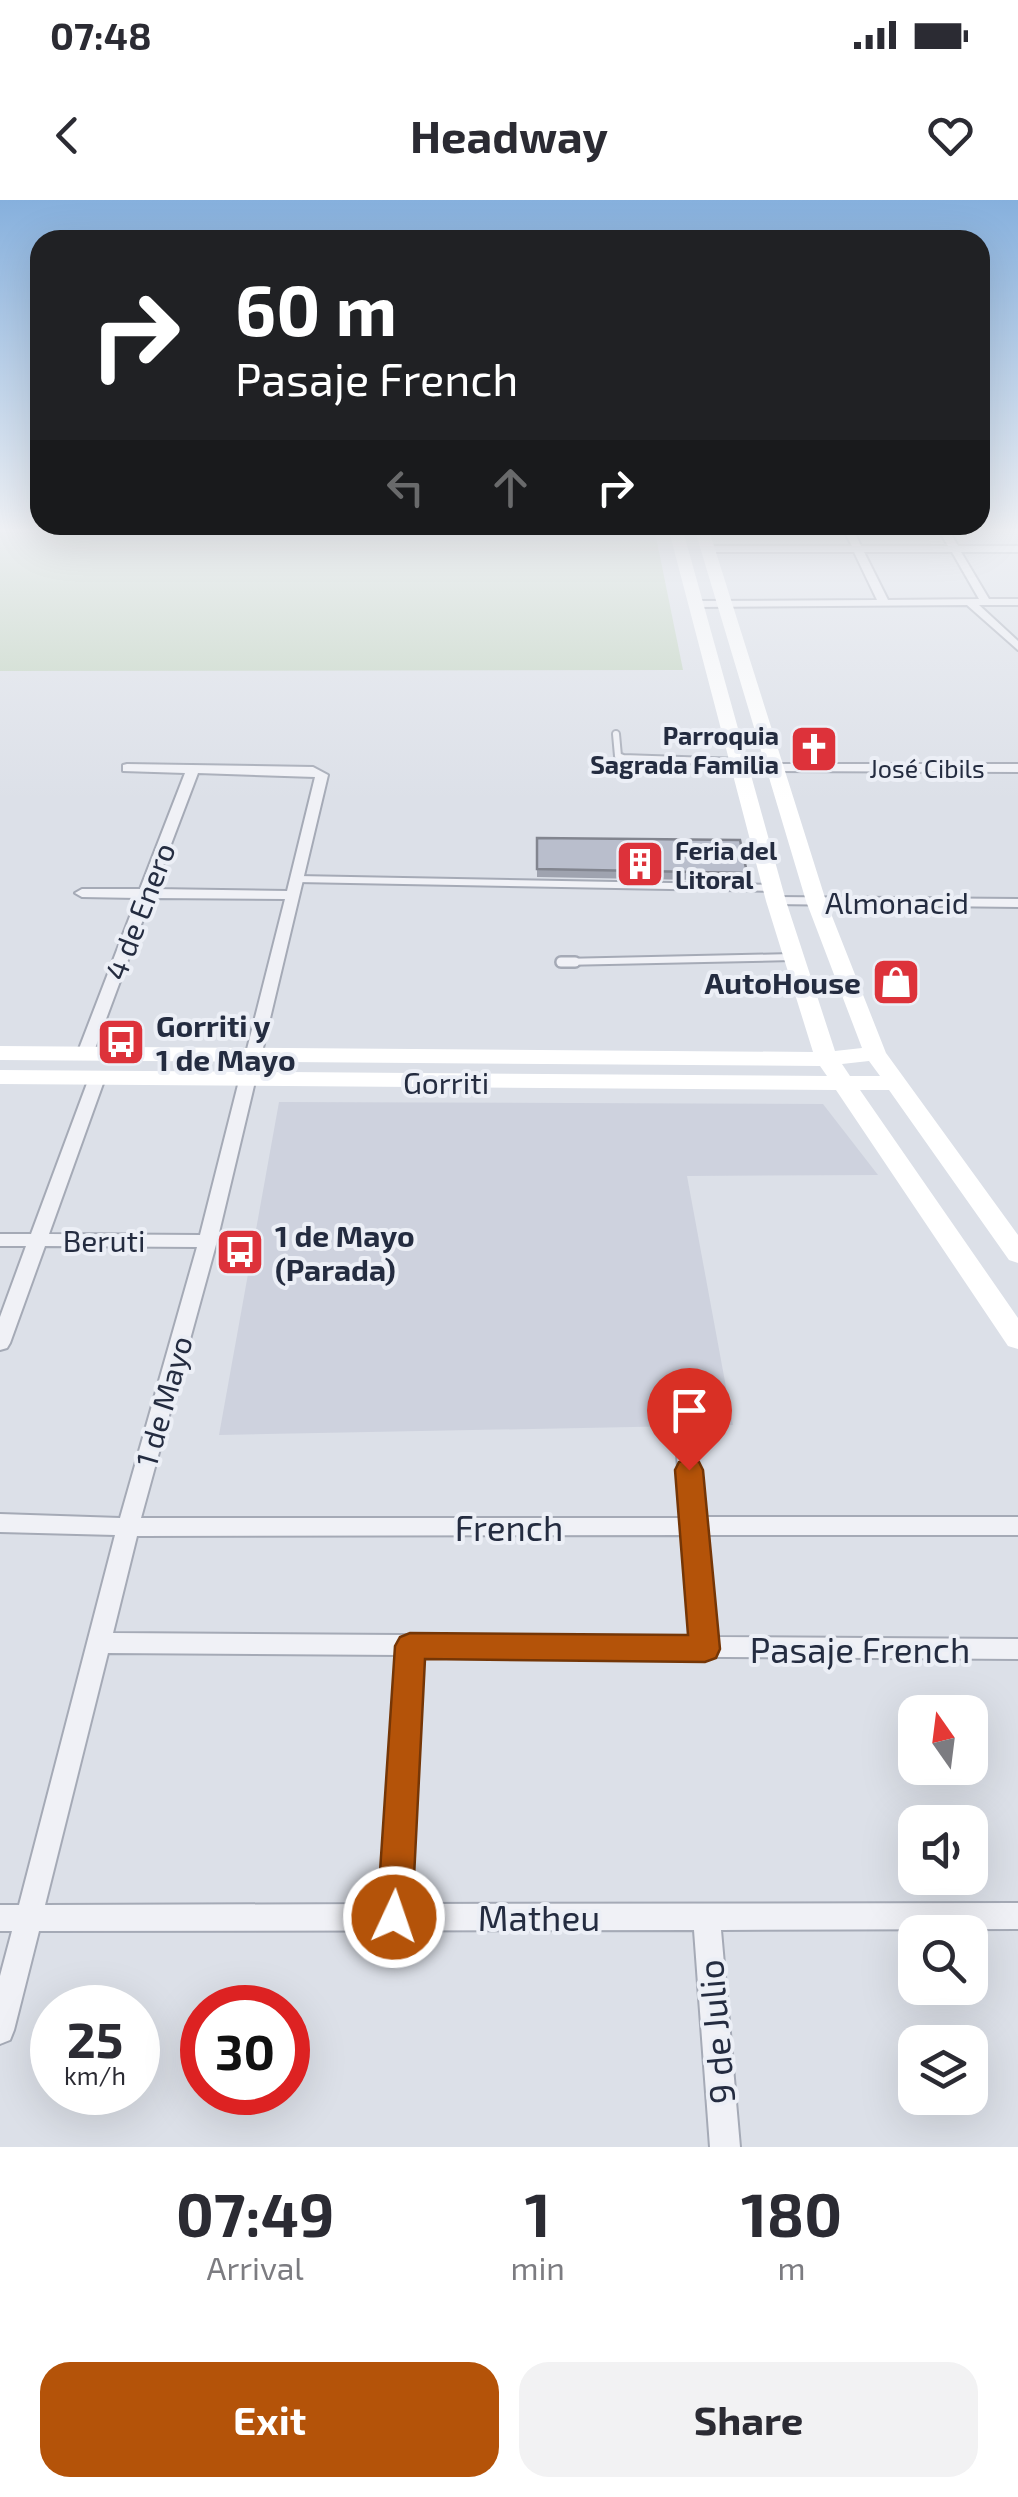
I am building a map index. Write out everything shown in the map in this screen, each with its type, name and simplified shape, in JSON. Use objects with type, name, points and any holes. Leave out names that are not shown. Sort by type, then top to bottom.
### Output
[{"type":"main road","points":[[701,618],[793,957],[828,1058],[842,1085],[1018,1339]]},
{"type":"main road","points":[[730,618],[816,901],[875,1053],[892,1083],[1018,1254]]},
{"type":"main road","name":"Gorriti","points":[[0,1053],[828,1058],[875,1053]]},
{"type":"main road","name":"Gorriti","points":[[0,1077],[892,1083]]},
{"type":"street","points":[[986,618],[1018,648]]},
{"type":"street","points":[[127,768],[193,769]]},
{"type":"street","name":"José Cibils","points":[[776,768],[1018,768]]},
{"type":"street","name":"1 de Mayo","points":[[0,2030],[128,1527],[208,1241],[322,775],[193,769]]},
{"type":"street","name":"4 de Enero","points":[[85,1054],[193,769]]},
{"type":"street","points":[[82,893],[295,886]]},
{"type":"street","name":"Almonacid","points":[[775,894],[816,901],[1018,902]]},
{"type":"street","points":[[0,1342],[97,1078]]},
{"type":"street","name":"Beruti","points":[[0,1240],[208,1241]]},
{"type":"street","points":[[686,1442],[705,1649]]},
{"type":"street","name":"French","points":[[0,1523],[128,1527],[1018,1526]]},
{"type":"street","name":"Pasaje French","points":[[101,1643],[1018,1649]]},
{"type":"street","points":[[394,1917],[410,1646]]},
{"type":"street","name":"9 de Julio","points":[[706,1916],[725,2147]]},
{"type":"street","name":"Matheu","points":[[0,1918],[1018,1916]]},
{"type":"lane","points":[[616,734],[618,756],[632,760],[741,762]]},
{"type":"lane","points":[[295,886],[775,894]]},
{"type":"lane","points":[[561,962],[793,957]]},
{"type":"shaded area","points":[[279,1102],[823,1104],[878,1175],[687,1176],[733,1425],[219,1435]]},
{"type":"green space","points":[[0,618],[672,618],[683,670],[0,671]]},
{"type":"building","name":"Feria del Litoral","points":[[537,838],[740,840],[747,873],[537,869]]},
{"type":"place","name":"Parroquia Sagrada Familia","points":[[814,749]]},
{"type":"place","name":"Feria del Litoral","points":[[640,864]]},
{"type":"place","name":"AutoHouse","points":[[896,982]]},
{"type":"place","name":"Gorriti y 1 de Mayo","points":[[121,1042]]},
{"type":"place","name":"1 de Mayo (Parada)","points":[[240,1252]]},
{"type":"route","points":[[394,1917],[410,1646],[705,1649],[689,1470]]}]
